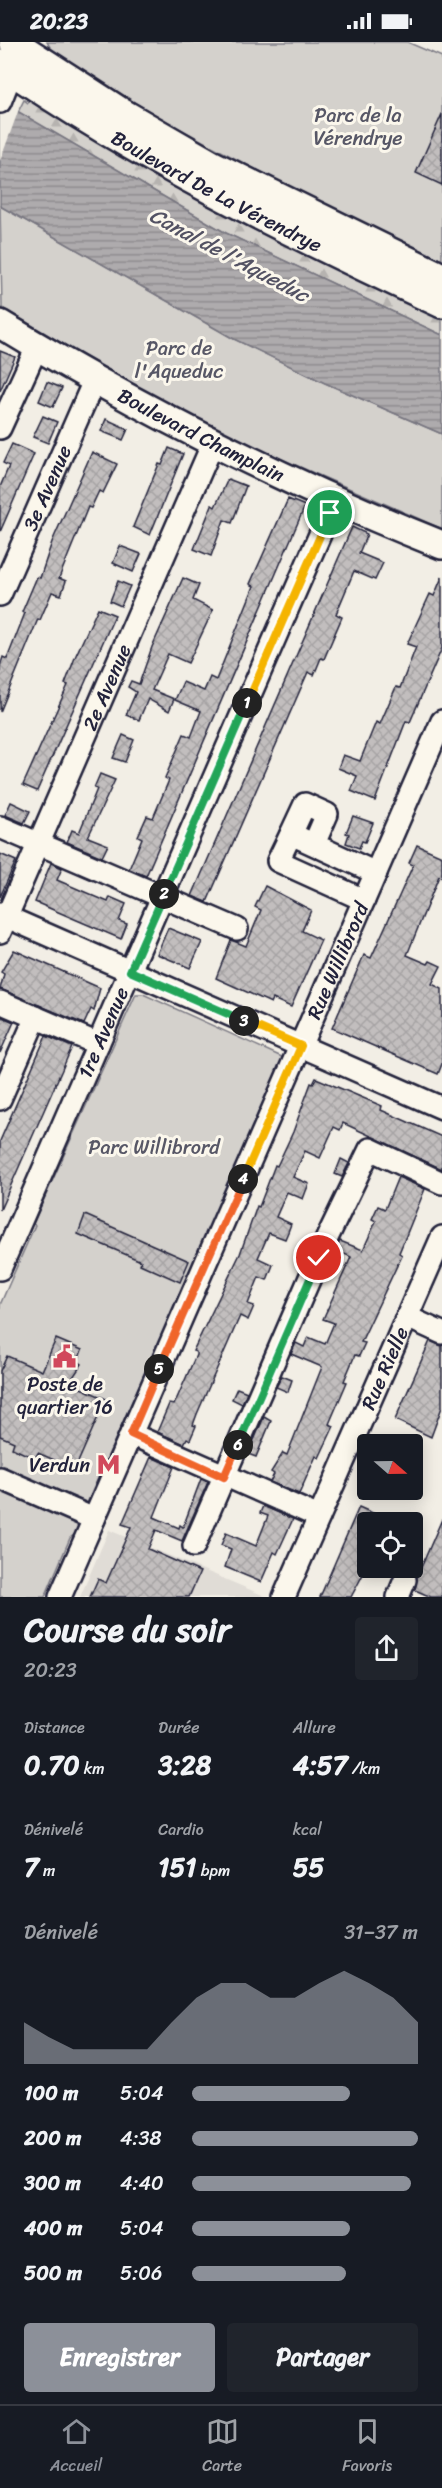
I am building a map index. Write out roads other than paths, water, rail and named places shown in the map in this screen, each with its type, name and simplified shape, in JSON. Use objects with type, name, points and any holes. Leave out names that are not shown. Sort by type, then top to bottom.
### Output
[{"type":"main road","name":"Boulevard De La Vérendrye","points":[[11,66],[123,113],[213,165],[442,277]]},
{"type":"main road","name":"Boulevard De La Vérendrye","points":[[11,66],[163,166],[282,229],[442,304]]},
{"type":"main road","name":"Boulevard Champlain","points":[[0,324],[94,381],[213,443],[335,500],[442,545]]},
{"type":"street","points":[[1,423],[37,347]]},
{"type":"street","name":"3e Avenue","points":[[0,594],[94,381]]},
{"type":"street","name":"2e Avenue","points":[[2,921],[39,843],[213,443]]},
{"type":"street","name":"1re Avenue","points":[[0,1269],[335,500]]},
{"type":"street","name":"Rue Willibrord","points":[[60,1597],[442,721]]},
{"type":"street","points":[[314,844],[327,814],[305,804],[278,861],[364,900]]},
{"type":"street","points":[[0,827],[237,929]]},
{"type":"street","points":[[291,834],[376,873]]},
{"type":"street","points":[[2,921],[130,971],[442,1108]]},
{"type":"street","points":[[0,1002],[98,1044]]},
{"type":"street","points":[[0,1099],[36,1017]]},
{"type":"street","points":[[194,1546],[324,1247],[370,1149],[442,1183]]},
{"type":"street","name":"Rue Rielle","points":[[284,1597],[442,1238]]},
{"type":"street","points":[[407,1317],[442,1332]]},
{"type":"street","points":[[131,1434],[319,1517]]},
{"type":"street","points":[[0,1478],[94,1519]]},
{"type":"water","name":"Canal de l'Aqueduc","points":[[0,101],[226,233],[442,335],[442,434],[325,383],[234,339],[0,206]]},
{"type":"place","name":"Poste de quartier 16","points":[[65,1356]]},
{"type":"place","name":"Verdun","points":[[108,1465]]},
{"type":"park label","name":"Parc de la Vérendrye","points":[[358,126]]},
{"type":"park label","name":"Parc de l'Aqueduc","points":[[179,360]]},
{"type":"park label","name":"Parc Willibrord","points":[[154,1147]]}]
